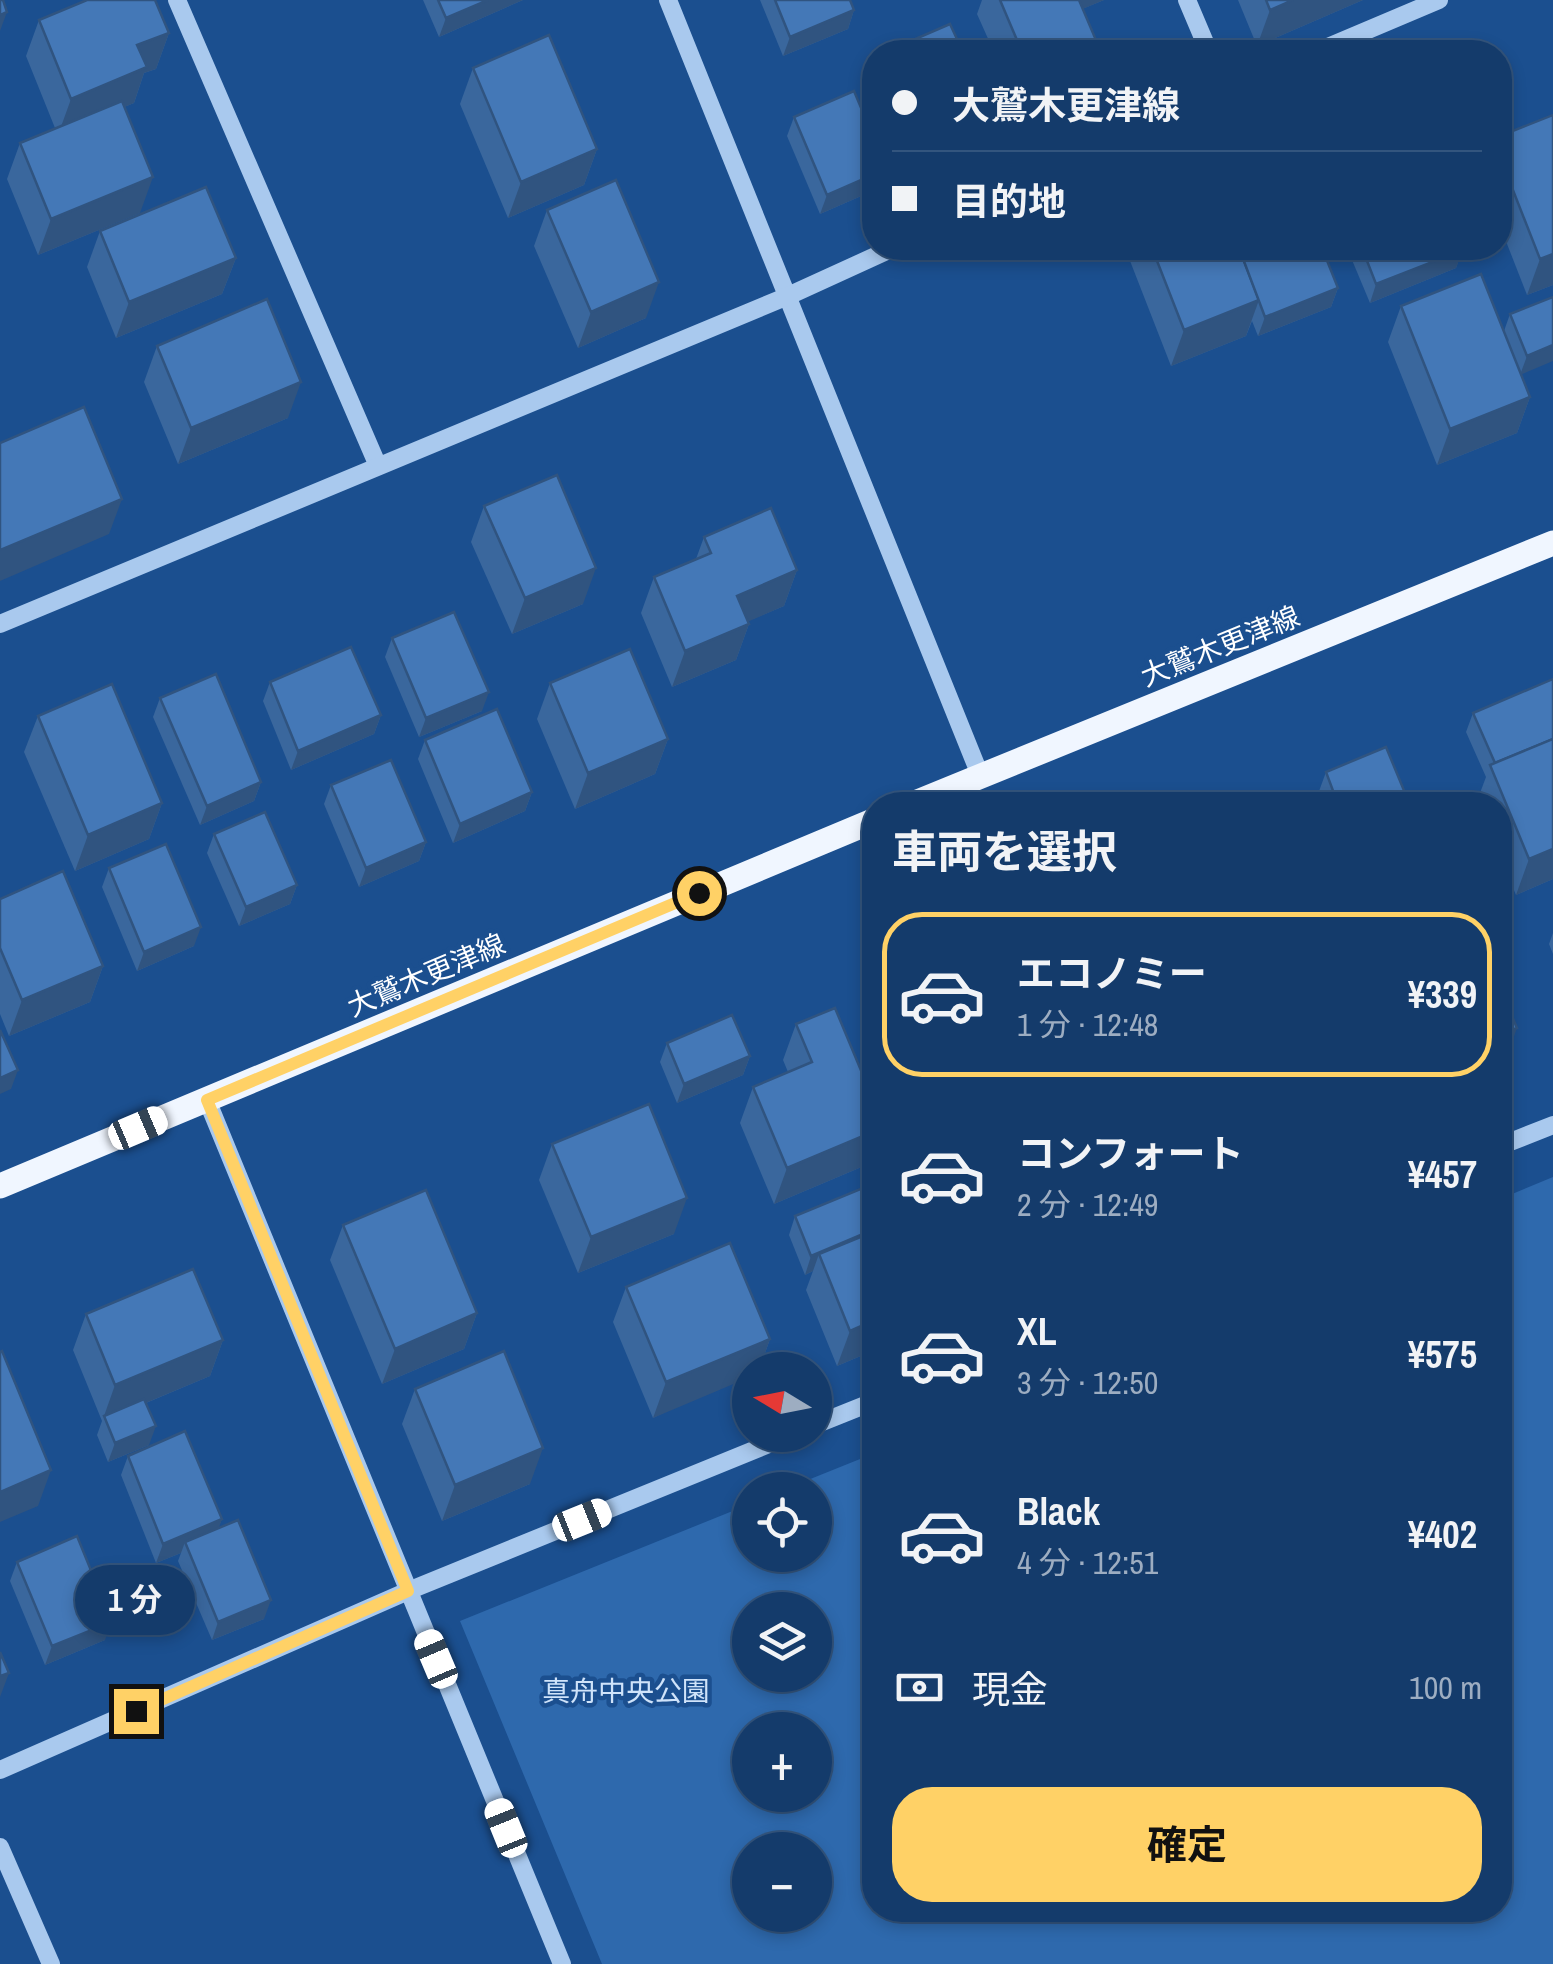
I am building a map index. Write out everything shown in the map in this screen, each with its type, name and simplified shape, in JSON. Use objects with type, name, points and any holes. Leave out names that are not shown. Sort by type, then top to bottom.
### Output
[{"type":"main road","name":"大鷲木更津線","points":[[941,792],[1553,544]]},
{"type":"main road","name":"大鷲木更津線","points":[[0,1186],[862,825]]},
{"type":"street","points":[[177,0],[378,466]]},
{"type":"street","points":[[668,0],[980,776]]},
{"type":"street","points":[[1187,0],[1203,40]]},
{"type":"street","points":[[1344,40],[1439,0]]},
{"type":"street","points":[[0,624],[867,260]]},
{"type":"street","points":[[207,1100],[562,1964]]},
{"type":"street","points":[[1512,1141],[1553,1124]]},
{"type":"street","points":[[832,1418],[862,1406]]},
{"type":"street","points":[[0,1770],[408,1591],[749,1452]]},
{"type":"street","points":[[0,1847],[51,1964]]},
{"type":"green space","name":"真舟中央公園","points":[[1553,1177],[1553,1964],[602,1964],[460,1621],[732,1511],[732,1572],[832,1572],[832,1472],[828,1472],[862,1458],[862,1922],[1512,1922],[1512,1194]]},
{"type":"building","points":[[0,0],[7,12],[0,15]]},
{"type":"building","points":[[87,0],[155,0],[169,33],[137,45],[147,67],[71,99],[39,20]]},
{"type":"building","points":[[438,0],[488,0],[446,18]]},
{"type":"building","points":[[775,0],[850,0],[854,10],[790,37]]},
{"type":"building","points":[[1000,0],[1079,0],[1096,40],[1017,40]]},
{"type":"building","points":[[1266,0],[1293,0],[1270,10]]},
{"type":"building","points":[[950,24],[957,40],[913,40]]},
{"type":"building","points":[[549,35],[597,149],[521,182],[473,68]]},
{"type":"building","points":[[854,91],[862,110],[862,180],[827,195],[794,117]]},
{"type":"building","points":[[122,101],[153,177],[51,219],[20,143]]},
{"type":"building","points":[[1553,115],[1553,254],[1540,259],[1512,188],[1512,131]]},
{"type":"building","points":[[616,180],[659,282],[591,312],[547,210]]},
{"type":"building","points":[[206,187],[236,258],[129,302],[100,231]]},
{"type":"building","points":[[1157,260],[1244,260],[1259,300],[1184,330]]},
{"type":"building","points":[[1244,260],[1327,260],[1338,288],[1265,317]]},
{"type":"building","points":[[1367,260],[1437,260],[1376,284]]},
{"type":"building","points":[[1481,274],[1530,397],[1450,429],[1401,306]]},
{"type":"building","points":[[1553,297],[1553,345],[1527,356],[1510,314]]},
{"type":"building","points":[[267,299],[301,382],[191,428],[157,346]]},
{"type":"building","points":[[84,407],[122,499],[0,550],[0,443]]},
{"type":"building","points":[[557,475],[596,568],[525,598],[484,506]]},
{"type":"building","points":[[771,508],[797,570],[737,596],[749,624],[685,651],[654,577],[711,553],[704,537]]},
{"type":"building","points":[[454,612],[489,692],[426,718],[392,638]]},
{"type":"building","points":[[351,647],[381,715],[298,751],[270,682]]},
{"type":"building","points":[[630,649],[668,739],[588,773],[550,683]]},
{"type":"building","points":[[216,674],[261,782],[207,806],[160,698]]},
{"type":"building","points":[[1553,679],[1553,739],[1495,763],[1473,713]]},
{"type":"building","points":[[112,684],[162,803],[88,835],[38,716]]},
{"type":"building","points":[[497,709],[532,792],[460,824],[425,740]]},
{"type":"building","points":[[1553,739],[1553,849],[1529,859],[1512,818],[1512,792],[1501,792],[1490,765]]},
{"type":"building","points":[[1386,747],[1405,792],[1334,792],[1326,772]]},
{"type":"building","points":[[391,760],[426,842],[366,868],[331,785]]},
{"type":"building","points":[[265,812],[297,885],[246,907],[214,834]]},
{"type":"building","points":[[166,844],[201,927],[144,952],[109,868]]},
{"type":"building","points":[[63,871],[103,966],[22,1000],[0,948],[0,899]]},
{"type":"building","points":[[835,1008],[862,1073],[862,1136],[787,1168],[753,1087],[812,1062],[796,1024]]},
{"type":"building","points":[[732,1015],[750,1056],[684,1084],[667,1043]]},
{"type":"building","points":[[0,1030],[18,1070],[0,1078]]},
{"type":"building","points":[[649,1104],[687,1198],[591,1237],[552,1144]]},
{"type":"building","points":[[862,1188],[862,1234],[811,1256],[795,1216]]},
{"type":"building","points":[[426,1190],[477,1313],[395,1349],[343,1225]]},
{"type":"building","points":[[862,1236],[862,1326],[850,1331],[819,1254]]},
{"type":"building","points":[[730,1243],[770,1339],[666,1382],[626,1287]]},
{"type":"building","points":[[193,1269],[223,1340],[115,1385],[86,1314]]},
{"type":"building","points":[[504,1351],[543,1448],[455,1485],[415,1389]]},
{"type":"building","points":[[0,1352],[51,1470],[0,1492]]},
{"type":"building","points":[[144,1399],[156,1426],[115,1443],[104,1416]]},
{"type":"building","points":[[185,1431],[222,1519],[163,1544],[128,1456]]},
{"type":"building","points":[[238,1520],[271,1600],[218,1622],[185,1542]]},
{"type":"building","points":[[77,1536],[112,1622],[52,1646],[17,1562]]},
{"type":"building","points":[[0,1652],[9,1673],[0,1676]]},
{"type":"route","points":[[136,1711],[408,1591],[207,1100],[699,893]]}]
